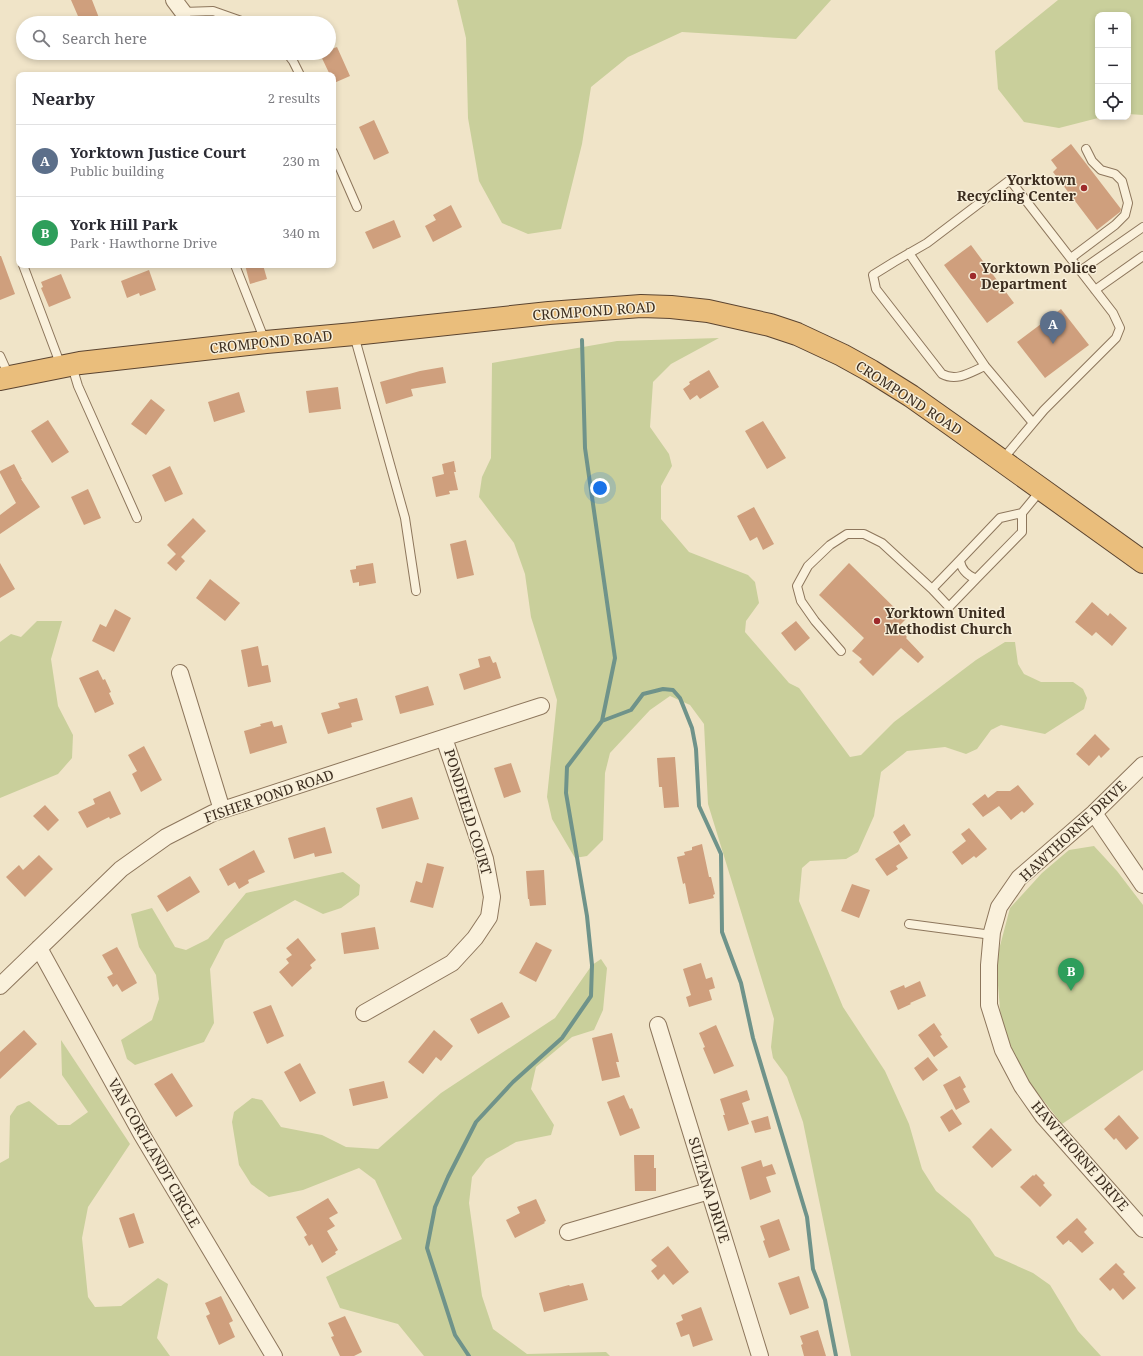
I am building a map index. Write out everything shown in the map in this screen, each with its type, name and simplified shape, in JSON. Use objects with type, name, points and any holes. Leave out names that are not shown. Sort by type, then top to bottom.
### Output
[{"type":"highway","name":"CROMPOND ROAD","points":[[5,378],[66,366],[266,342],[620,306],[671,306],[742,318],[770,325],[797,334],[848,358],[911,396],[1143,562]]},
{"type":"street","points":[[180,673],[222,810]]},
{"type":"street","name":"FISHER POND ROAD","points":[[0,986],[121,869],[166,837],[213,813],[541,706]]},
{"type":"street","name":"PONDFIELD COURT","points":[[364,1013],[452,963],[475,938],[489,917],[492,897],[485,859],[444,738]]},
{"type":"street","name":"HAWTHORNE DRIVE","points":[[1143,765],[1094,813],[1019,878],[998,907],[992,935],[989,965],[990,1005],[1003,1050],[1019,1080],[1043,1116],[1143,1228]]},
{"type":"street","points":[[1094,813],[1143,885]]},
{"type":"street","name":"VAN CORTLANDT CIRCLE","points":[[39,948],[142,1136],[274,1356]]},
{"type":"street","name":"SULTANA DRIVE","points":[[658,1025],[760,1356]]},
{"type":"street","points":[[568,1232],[708,1191]]},
{"type":"lane","points":[[179,6],[213,11],[227,16]]},
{"type":"lane","points":[[292,60],[298,72]]},
{"type":"lane","points":[[1071,258],[1115,225],[1125,215],[1128,203],[1122,181],[1115,174],[1101,170],[1092,161],[1086,149]]},
{"type":"lane","points":[[336,159],[357,207]]},
{"type":"lane","points":[[985,366],[960,377],[949,377],[942,374],[876,289],[873,275],[937,236],[1010,180],[1113,313],[1120,328],[1116,338],[1044,410],[1002,461]]},
{"type":"lane","points":[[1080,271],[1143,227]]},
{"type":"lane","points":[[909,253],[985,366],[1034,423]]},
{"type":"lane","points":[[1095,290],[1143,256]]},
{"type":"lane","points":[[24,268],[66,366],[78,386],[137,518]]},
{"type":"lane","points":[[236,268],[266,342]]},
{"type":"lane","points":[[354,334],[405,518],[416,590]]},
{"type":"lane","points":[[0,356],[5,378]]},
{"type":"lane","points":[[932,588],[1000,518],[1022,513],[1042,489]]},
{"type":"lane","points":[[841,651],[815,621],[801,601],[797,586],[808,566],[830,545],[847,534],[864,534],[882,543],[932,588],[950,607],[1022,532],[1022,513]]},
{"type":"lane","points":[[960,560],[960,567],[968,576],[976,580]]},
{"type":"lane","points":[[909,924],[992,935]]},
{"type":"green space","points":[[457,0],[831,0],[796,39],[682,32],[628,57],[591,87],[582,144],[561,229],[528,234],[502,223],[479,181],[468,118],[466,38]]},
{"type":"green space","points":[[1058,0],[1143,0],[1143,115],[1131,114],[1131,12],[1095,12],[1095,119],[1059,128],[1024,122],[998,89],[995,51]]},
{"type":"green space","points":[[719,338],[671,364],[653,382],[650,427],[669,454],[672,466],[661,486],[661,519],[689,552],[748,575],[755,582],[759,603],[746,621],[745,632],[789,683],[799,688],[850,757],[861,755],[894,722],[976,660],[1005,642],[1015,642],[1018,664],[1024,674],[1041,682],[1073,682],[1083,689],[1087,698],[1084,709],[1045,734],[1001,725],[991,730],[977,749],[966,754],[945,747],[907,751],[881,772],[874,816],[858,852],[846,859],[810,861],[802,868],[799,901],[843,1007],[885,1071],[909,1124],[922,1169],[936,1191],[970,1219],[995,1256],[1033,1273],[1050,1285],[1078,1331],[1101,1356],[851,1356],[803,1122],[787,1077],[773,1058],[771,1047],[774,1019],[708,804],[704,724],[690,705],[670,696],[650,710],[610,753],[605,773],[603,840],[587,856],[575,858],[552,819],[547,797],[557,700],[531,617],[525,574],[514,543],[479,497],[482,477],[491,458],[492,363],[617,341]]},
{"type":"green space","points":[[37,621],[62,621],[51,659],[58,706],[73,735],[72,758],[58,774],[0,798],[0,642],[11,634],[21,637]]},
{"type":"green space","points":[[1094,846],[1117,871],[1143,905],[1143,1070],[1062,1124],[1021,1072],[1001,1021],[996,961],[1010,908],[1042,873],[1069,850]]},
{"type":"green space","points":[[343,872],[360,885],[359,895],[341,908],[323,914],[295,900],[225,940],[210,969],[214,1023],[204,1042],[135,1065],[127,1059],[121,1040],[152,1020],[159,999],[156,975],[139,947],[131,914],[152,908],[175,947],[186,950],[208,939],[246,893]]},
{"type":"green space","points":[[601,959],[607,968],[603,1010],[594,1030],[572,1037],[536,1067],[531,1089],[554,1125],[551,1135],[516,1142],[486,1159],[472,1177],[469,1203],[482,1296],[493,1329],[527,1354],[606,1352],[610,1356],[424,1356],[398,1324],[340,1308],[326,1277],[402,1239],[375,1180],[359,1168],[303,1190],[269,1197],[251,1184],[239,1165],[232,1122],[234,1112],[252,1098],[262,1100],[281,1127],[322,1135],[346,1147],[378,1149],[441,1093],[555,1018],[592,965]]},
{"type":"green space","points":[[61,1040],[130,1144],[88,1207],[82,1238],[88,1297],[95,1307],[121,1306],[158,1278],[168,1284],[157,1338],[170,1356],[0,1356],[0,1163],[9,1158],[10,1116],[17,1106],[29,1101],[58,1125],[70,1125],[88,1112],[62,1075]]},
{"type":"building","points":[[71,0],[92,0],[98,16],[78,16]]},
{"type":"building","points":[[336,47],[350,76],[336,82],[336,72],[329,72],[323,60],[336,60]]},
{"type":"building","points":[[374,120],[389,153],[374,160],[359,127]]},
{"type":"building","name":"Yorktown Recycling Center","points":[[1071,144],[1121,209],[1120,212],[1097,230],[1053,172],[1057,168],[1051,160]]},
{"type":"building","points":[[451,205],[462,227],[433,242],[425,226],[436,220],[433,215]]},
{"type":"building","points":[[394,220],[401,237],[373,249],[365,232]]},
{"type":"building","name":"Yorktown Police Department","points":[[971,245],[1014,303],[987,323],[944,265]]},
{"type":"building","points":[[0,256],[15,294],[0,300]]},
{"type":"building","points":[[246,268],[264,268],[267,279],[250,284]]},
{"type":"building","points":[[149,270],[156,290],[140,296],[139,293],[127,298],[121,281]]},
{"type":"building","points":[[61,274],[71,298],[49,307],[41,288],[43,287],[41,282]]},
{"type":"building","points":[[1061,309],[1089,345],[1045,378],[1017,342]]},
{"type":"building","points":[[443,367],[446,383],[411,389],[413,396],[386,404],[380,382],[420,371]]},
{"type":"building","points":[[709,370],[719,387],[700,399],[697,395],[690,400],[683,389],[690,384],[689,382]]},
{"type":"building","points":[[338,387],[341,409],[309,413],[306,391]]},
{"type":"building","points":[[239,392],[245,412],[214,422],[208,402]]},
{"type":"building","points":[[151,399],[165,410],[146,435],[131,424]]},
{"type":"building","points":[[48,420],[69,452],[52,463],[31,431]]},
{"type":"building","points":[[763,421],[786,458],[767,469],[745,431]]},
{"type":"building","points":[[454,461],[456,472],[454,472],[458,490],[449,491],[450,494],[436,497],[432,477],[444,474],[442,464]]},
{"type":"building","points":[[14,464],[21,479],[40,507],[0,534],[0,515],[16,503],[0,471]]},
{"type":"building","points":[[170,466],[183,494],[165,502],[152,475]]},
{"type":"building","points":[[88,489],[101,518],[84,525],[71,497]]},
{"type":"building","points":[[754,507],[774,544],[763,550],[757,537],[750,541],[737,516]]},
{"type":"building","points":[[193,518],[206,531],[181,557],[185,561],[176,571],[167,563],[176,554],[167,545]]},
{"type":"building","points":[[466,540],[474,575],[457,579],[450,544]]},
{"type":"building","points":[[0,563],[15,589],[0,598]]},
{"type":"building","points":[[373,563],[376,583],[359,586],[359,582],[353,583],[350,570],[356,569],[356,566]]},
{"type":"building","name":"Yorktown United Methodist Church","points":[[849,563],[906,619],[898,627],[924,657],[918,663],[901,648],[873,676],[859,662],[862,659],[852,651],[864,638],[819,595]]},
{"type":"building","points":[[210,579],[240,603],[225,621],[196,598]]},
{"type":"building","points":[[1092,602],[1108,616],[1110,613],[1127,628],[1112,646],[1096,632],[1092,636],[1075,622]]},
{"type":"building","points":[[115,609],[131,618],[114,652],[92,641],[100,624],[106,627]]},
{"type":"building","points":[[796,621],[810,638],[795,651],[781,633]]},
{"type":"building","points":[[258,646],[262,666],[268,665],[271,682],[248,687],[241,650]]},
{"type":"building","points":[[490,656],[493,663],[496,662],[501,678],[464,690],[459,674],[480,667],[478,659]]},
{"type":"building","points":[[98,670],[103,680],[105,679],[111,692],[109,693],[114,704],[95,713],[79,678]]},
{"type":"building","points":[[428,686],[434,705],[400,714],[395,696]]},
{"type":"building","points":[[357,698],[363,720],[351,723],[352,727],[328,734],[321,713],[340,708],[338,703]]},
{"type":"building","points":[[272,721],[274,727],[282,725],[287,743],[250,754],[244,731],[261,726],[260,724]]},
{"type":"building","points":[[1095,734],[1110,749],[1101,758],[1099,755],[1089,766],[1076,754]]},
{"type":"building","points":[[144,746],[162,780],[141,792],[132,774],[137,771],[128,755]]},
{"type":"building","points":[[675,757],[679,807],[664,808],[662,787],[659,787],[657,758]]},
{"type":"building","points":[[511,763],[521,792],[504,798],[494,768]]},
{"type":"building","points":[[1018,785],[1034,804],[1024,813],[1022,811],[1011,820],[999,806],[983,817],[972,804],[985,794],[988,798],[997,791],[1010,791]]},
{"type":"building","points":[[110,791],[121,814],[110,819],[109,817],[87,828],[78,812],[95,804],[93,799]]},
{"type":"building","points":[[412,797],[419,819],[382,829],[376,808]]},
{"type":"building","points":[[45,805],[59,820],[48,831],[33,816]]},
{"type":"building","points":[[904,824],[911,835],[900,843],[893,832]]},
{"type":"building","points":[[325,827],[332,853],[315,857],[314,853],[294,859],[288,838]]},
{"type":"building","points":[[969,828],[987,849],[976,858],[974,856],[962,865],[952,852],[966,841],[961,834]]},
{"type":"building","points":[[702,844],[709,877],[711,877],[715,894],[713,895],[714,898],[689,904],[685,883],[683,884],[677,857],[685,855],[684,852],[692,850],[692,847]]},
{"type":"building","points":[[899,844],[908,858],[896,866],[898,869],[887,876],[875,859]]},
{"type":"building","points":[[254,850],[265,872],[248,880],[249,883],[239,889],[235,882],[228,886],[219,869]]},
{"type":"building","points":[[39,855],[53,869],[25,897],[6,877],[19,865],[23,870]]},
{"type":"building","points":[[427,863],[444,867],[433,908],[410,902],[416,881],[422,883]]},
{"type":"building","points":[[544,870],[546,905],[530,906],[526,871]]},
{"type":"building","points":[[190,876],[200,892],[167,912],[157,896]]},
{"type":"building","points":[[852,884],[870,890],[859,918],[841,911]]},
{"type":"building","points":[[375,927],[379,949],[344,954],[341,933]]},
{"type":"building","points":[[298,938],[316,960],[310,965],[312,968],[292,987],[279,972],[289,963],[286,959],[292,955],[286,948]]},
{"type":"building","points":[[536,942],[552,950],[536,982],[519,973]]},
{"type":"building","points":[[117,947],[137,983],[122,992],[117,984],[113,987],[107,977],[113,974],[102,955]]},
{"type":"building","points":[[701,963],[706,979],[712,977],[715,988],[709,990],[712,1000],[689,1007],[686,997],[691,995],[683,969]]},
{"type":"building","points":[[920,981],[926,996],[898,1010],[890,991],[904,985],[905,988]]},
{"type":"building","points":[[502,1002],[510,1017],[478,1034],[470,1019]]},
{"type":"building","points":[[271,1005],[284,1036],[267,1044],[253,1012]]},
{"type":"building","points":[[934,1023],[942,1035],[940,1036],[948,1047],[934,1057],[918,1035]]},
{"type":"building","points":[[716,1025],[734,1066],[714,1074],[703,1048],[705,1047],[699,1033]]},
{"type":"building","points":[[24,1030],[37,1044],[0,1079],[0,1052]]},
{"type":"building","points":[[434,1030],[453,1046],[441,1061],[436,1057],[423,1074],[408,1062]]},
{"type":"building","points":[[612,1033],[619,1062],[616,1062],[620,1077],[602,1081],[592,1038]]},
{"type":"building","points":[[928,1057],[938,1070],[923,1081],[914,1068]]},
{"type":"building","points":[[300,1063],[316,1093],[300,1102],[284,1072]]},
{"type":"building","points":[[172,1073],[193,1106],[176,1117],[154,1084]]},
{"type":"building","points":[[960,1076],[966,1087],[963,1089],[970,1102],[956,1110],[943,1085]]},
{"type":"building","points":[[384,1081],[388,1098],[353,1106],[349,1089]]},
{"type":"building","points":[[747,1090],[750,1100],[742,1103],[749,1124],[728,1131],[720,1099]]},
{"type":"building","points":[[624,1095],[630,1109],[632,1108],[640,1128],[620,1136],[607,1102]]},
{"type":"building","points":[[952,1109],[962,1124],[949,1132],[940,1117]]},
{"type":"building","points":[[1119,1115],[1139,1138],[1126,1150],[1116,1138],[1114,1140],[1104,1129]]},
{"type":"building","points":[[768,1116],[771,1129],[755,1133],[751,1121]]},
{"type":"building","points":[[991,1128],[1012,1150],[992,1168],[972,1147]]},
{"type":"building","points":[[634,1155],[654,1155],[654,1168],[656,1168],[656,1191],[635,1191]]},
{"type":"building","points":[[761,1160],[763,1167],[772,1164],[776,1174],[766,1177],[771,1192],[750,1200],[741,1167]]},
{"type":"building","points":[[1036,1174],[1045,1183],[1043,1185],[1052,1195],[1040,1207],[1020,1187]]},
{"type":"building","points":[[328,1198],[338,1213],[329,1218],[335,1226],[327,1231],[338,1250],[335,1252],[336,1254],[322,1263],[312,1244],[309,1246],[304,1237],[307,1235],[296,1217]]},
{"type":"building","points":[[536,1199],[546,1221],[544,1222],[545,1223],[515,1238],[506,1220],[520,1213],[517,1207]]},
{"type":"building","points":[[134,1213],[144,1243],[129,1248],[119,1218]]},
{"type":"building","points":[[1077,1218],[1087,1229],[1084,1232],[1094,1243],[1082,1253],[1069,1240],[1063,1245],[1056,1237]]},
{"type":"building","points":[[779,1219],[790,1250],[769,1258],[760,1226]]},
{"type":"building","points":[[668,1246],[689,1272],[673,1285],[664,1274],[658,1280],[651,1271],[657,1266],[651,1260]]},
{"type":"building","points":[[1116,1263],[1125,1272],[1123,1274],[1136,1288],[1123,1300],[1113,1288],[1110,1291],[1099,1279]]},
{"type":"building","points":[[799,1276],[809,1308],[790,1315],[778,1283]]},
{"type":"building","points":[[583,1283],[588,1300],[544,1312],[539,1293]]},
{"type":"building","points":[[221,1296],[233,1321],[229,1323],[235,1337],[219,1345],[206,1316],[210,1314],[205,1303]]},
{"type":"building","points":[[701,1307],[713,1340],[693,1347],[689,1334],[681,1337],[676,1323],[683,1320],[681,1315]]},
{"type":"building","points":[[345,1316],[362,1352],[354,1356],[340,1356],[331,1337],[334,1336],[328,1323]]},
{"type":"building","points":[[818,1330],[826,1356],[804,1356],[801,1345],[803,1344],[800,1336]]},
{"type":"waterway","points":[[469,1356],[455,1335],[427,1248],[435,1207],[448,1177],[476,1122],[513,1082],[562,1038],[591,996],[592,965],[587,916],[566,793],[567,767],[602,721],[615,658],[585,448],[582,340]]},
{"type":"waterway","points":[[602,721],[631,710],[643,694],[663,689],[673,690],[680,698],[692,728],[696,749],[699,806],[721,854],[722,932],[741,983],[753,1038],[807,1217],[813,1269],[825,1300],[836,1356]]},
{"type":"place","name":"Yorktown Recycling Center","points":[[1084,188]]},
{"type":"place","name":"Yorktown Police Department","points":[[973,276]]},
{"type":"place","name":"Yorktown Justice Court","points":[[1053,344]]},
{"type":"place","name":"Yorktown United Methodist Church","points":[[877,621]]},
{"type":"place","name":"York Hill Park","points":[[1071,991]]}]
